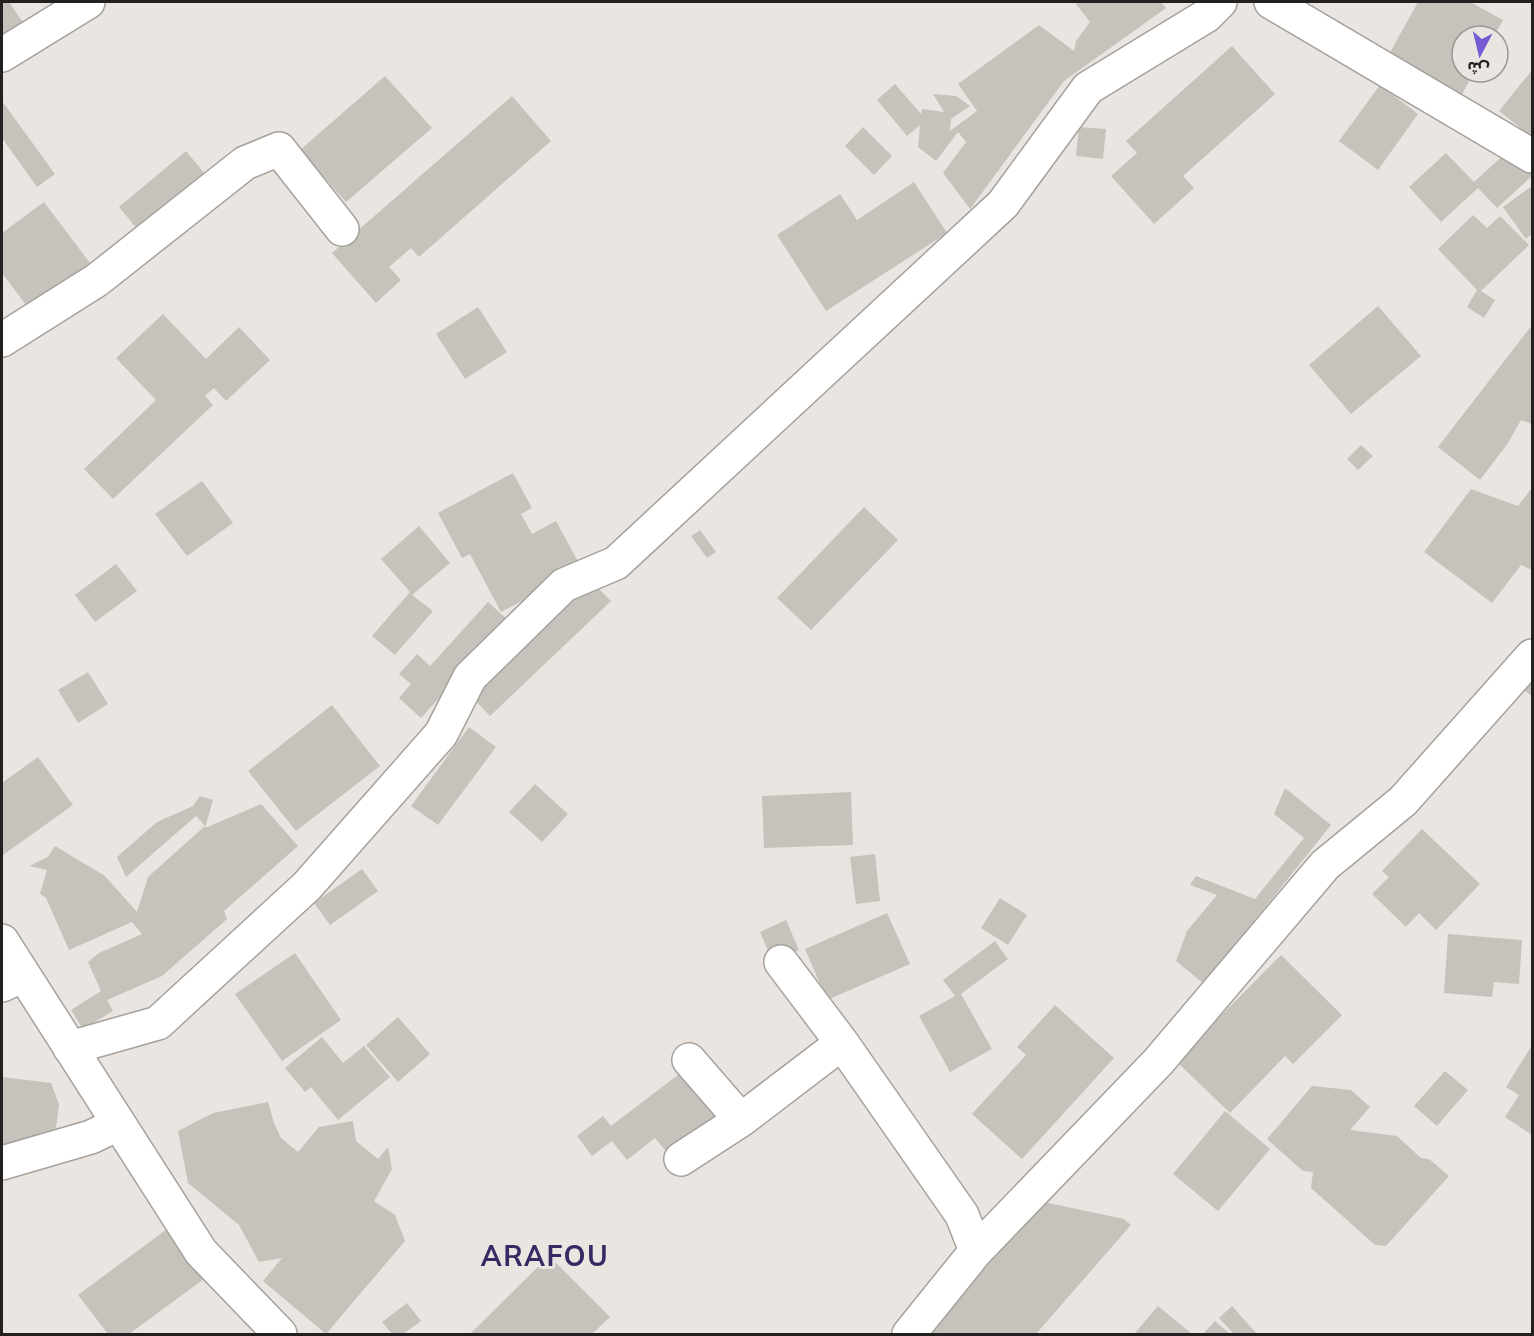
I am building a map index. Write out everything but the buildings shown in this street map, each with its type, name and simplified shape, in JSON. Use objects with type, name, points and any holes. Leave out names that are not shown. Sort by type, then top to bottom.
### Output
[{"type":"street","points":[[2,55],[88,2]]},
{"type":"street","points":[[70,1048],[158,1023],[307,886],[441,734],[470,677],[564,585],[616,563],[994,213],[1088,88],[1206,16],[1220,2]]},
{"type":"street","points":[[1271,2],[1533,156]]},
{"type":"street","points":[[2,340],[97,280],[245,163],[279,149],[342,230]]},
{"type":"street","points":[[909,1335],[976,1251],[1158,1062],[1325,865],[1403,801],[1533,656]]},
{"type":"street","points":[[2,941],[12,980],[70,1048],[201,1252],[280,1335]]},
{"type":"street","points":[[781,962],[842,1043],[962,1215],[976,1251]]},
{"type":"street","points":[[681,1159],[741,1120],[842,1043]]},
{"type":"street","points":[[689,1060],[741,1120]]},
{"type":"street","points":[[2,1163],[91,1137],[118,1124]]},
{"type":"district","name":"ARAFOU","points":[[545,1256]]}]
